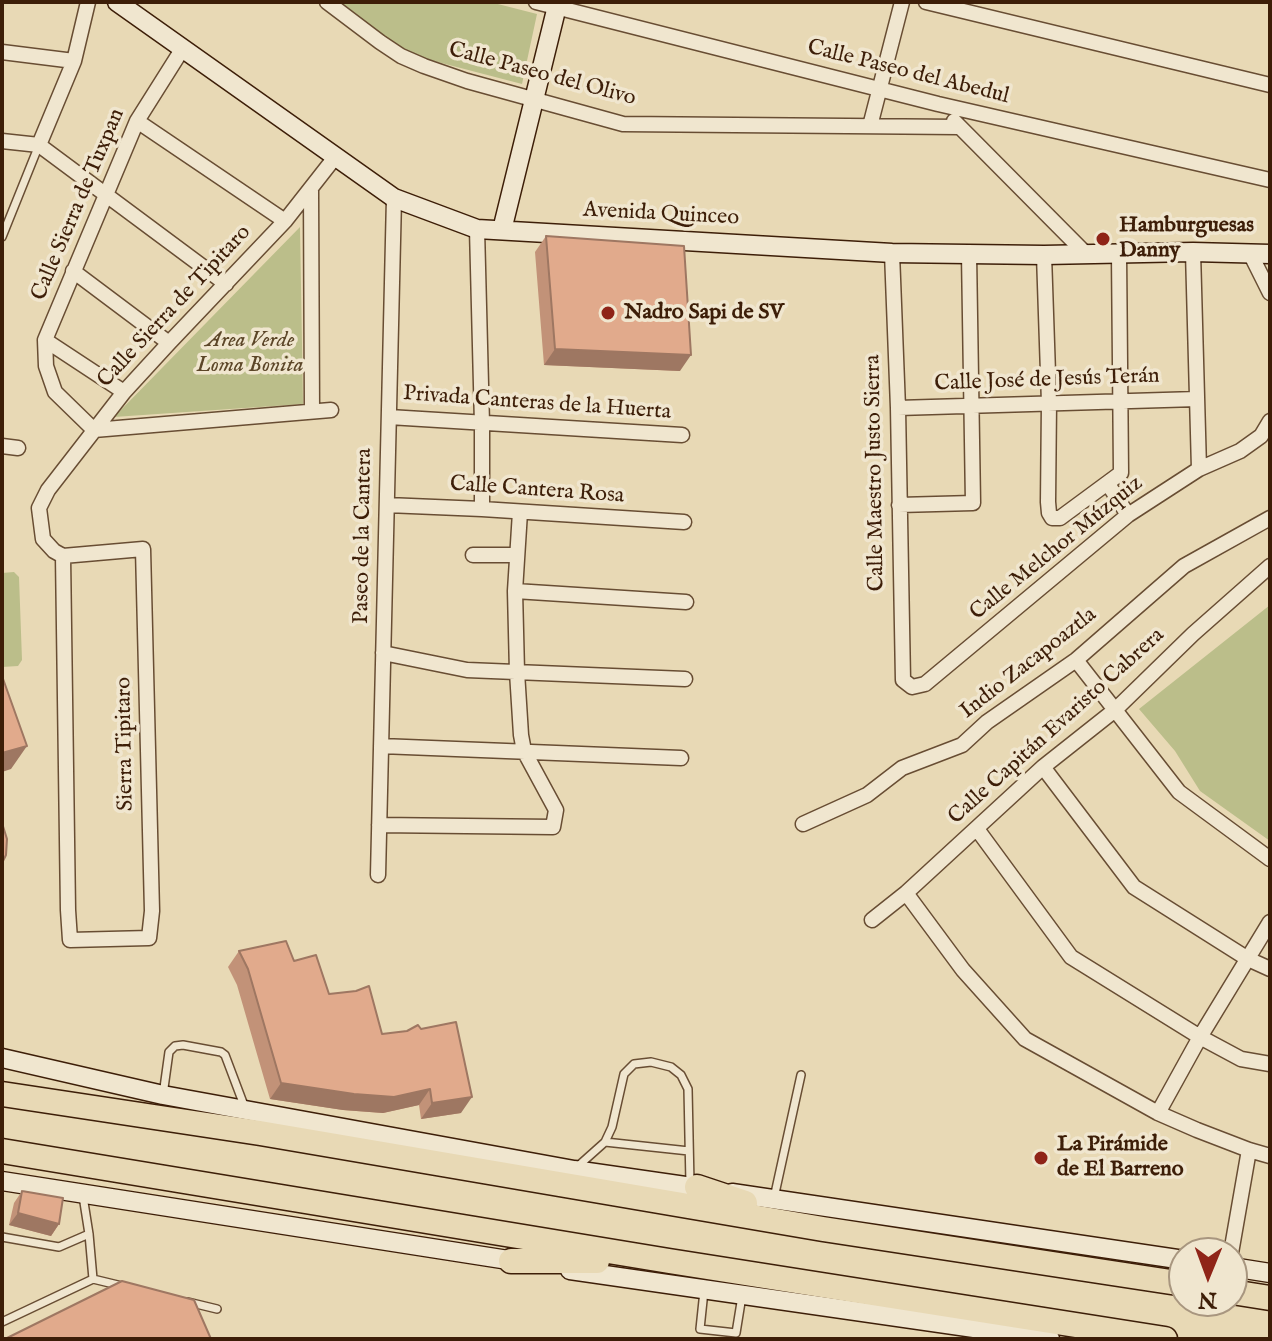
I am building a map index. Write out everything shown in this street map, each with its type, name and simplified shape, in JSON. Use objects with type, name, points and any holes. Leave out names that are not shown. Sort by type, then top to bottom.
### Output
[{"type":"highway","points":[[2,1094],[260,1133],[823,1229],[1168,1281]]},
{"type":"highway","points":[[2,1151],[1165,1339]]},
{"type":"highway","points":[[694,1187],[823,1229]]},
{"type":"highway","points":[[511,1261],[669,1261]]},
{"type":"highway","points":[[1248,1295],[1270,1298]]},
{"type":"main road","name":"Avenida Quinceo","points":[[117,2],[394,198],[477,229],[892,253],[1270,254]]},
{"type":"main road","points":[[502,230],[558,4]]},
{"type":"main road","points":[[6,1058],[163,1095],[574,1170],[1168,1258]]},
{"type":"main road","points":[[2,1181],[1000,1336],[1050,1339]]},
{"type":"main road","points":[[1248,1270],[1270,1273]]},
{"type":"street","points":[[39,145],[74,61],[88,2]]},
{"type":"street","name":"Calle Paseo del Olivo","points":[[327,2],[401,56],[424,66],[623,124],[959,127]]},
{"type":"street","name":"Calle Paseo del Abedul","points":[[536,2],[558,4],[938,104],[1270,180]]},
{"type":"street","points":[[870,126],[902,2]]},
{"type":"street","points":[[926,2],[1270,85]]},
{"type":"street","name":"Calle Sierra de Tuxpan","points":[[45,340],[137,121],[183,48]]},
{"type":"street","points":[[2,52],[74,61]]},
{"type":"street","points":[[938,104],[1086,254]]},
{"type":"street","points":[[137,121],[285,221]]},
{"type":"street","points":[[2,141],[39,145],[226,284]]},
{"type":"street","name":"Calle Sierra de Tipitaro","points":[[63,556],[43,539],[39,508],[48,490],[124,392],[285,221],[336,156]]},
{"type":"street","points":[[311,191],[312,411]]},
{"type":"street","name":"Paseo de la Cantera","points":[[378,875],[394,198]]},
{"type":"street","points":[[477,229],[482,509]]},
{"type":"street","points":[[1193,252],[1199,469]]},
{"type":"street","name":"Calle Maestro Justo Sierra","points":[[892,253],[903,680],[912,687]]},
{"type":"street","points":[[1250,253],[1270,293]]},
{"type":"street","points":[[899,505],[973,503],[969,254]]},
{"type":"street","points":[[1044,255],[1049,403],[1048,502],[1052,518],[1060,518],[1121,473],[1119,254]]},
{"type":"street","points":[[73,271],[169,343]]},
{"type":"street","points":[[45,340],[46,366],[55,392],[94,430],[331,410]]},
{"type":"street","points":[[45,340],[124,392]]},
{"type":"street","name":"Calle José de Jesús Terán","points":[[898,408],[1197,399]]},
{"type":"street","name":"Privada Canteras de la Huerta","points":[[389,417],[682,435]]},
{"type":"street","name":"Calle Melchor Múzquiz","points":[[912,687],[925,684],[1128,515],[1199,469],[1240,451],[1261,436],[1270,421]]},
{"type":"street","points":[[2,446],[18,448]]},
{"type":"street","points":[[1108,484],[1128,515]]},
{"type":"street","name":"Calle Cantera Rosa","points":[[387,505],[684,522]]},
{"type":"street","points":[[379,825],[553,827],[556,810],[524,751],[521,735],[515,591],[520,512]]},
{"type":"street","name":"Indio Zacapoaztla","points":[[803,824],[867,795],[902,768],[962,745],[987,722],[1076,660],[1184,566],[1270,518]]},
{"type":"street","name":"Sierra Tipitaro","points":[[143,549],[152,911],[149,938],[70,940],[63,556],[143,549]]},
{"type":"street","points":[[473,555],[517,555]]},
{"type":"street","name":"Calle Capitán Evaristo Cabrera","points":[[872,920],[906,893],[1043,767],[1115,710],[1193,634],[1270,566]]},
{"type":"street","points":[[515,591],[686,602]]},
{"type":"street","points":[[383,653],[467,670],[685,679]]},
{"type":"street","points":[[1076,660],[1179,792],[1270,859]]},
{"type":"street","points":[[381,746],[681,758]]},
{"type":"street","points":[[1043,767],[1134,887],[1248,959],[1270,969]]},
{"type":"street","points":[[977,829],[1071,957],[1200,1037],[1241,1059],[1270,1064]]},
{"type":"street","points":[[906,893],[963,970],[1025,1039],[1158,1113],[1270,1156]]},
{"type":"street","points":[[1158,1113],[1270,922]]},
{"type":"street","points":[[1234,1237],[1249,1150]]},
{"type":"lane","points":[[2,237],[39,145]]},
{"type":"lane","points":[[163,1095],[169,1052],[175,1046],[183,1045],[225,1055],[246,1110]]},
{"type":"lane","points":[[574,1170],[605,1142],[612,1127],[624,1074],[634,1064],[651,1062],[671,1067],[681,1075],[688,1089],[689,1151],[694,1187]]},
{"type":"lane","points":[[773,1199],[801,1075]]},
{"type":"lane","points":[[605,1142],[689,1151]]},
{"type":"lane","points":[[82,1194],[93,1279]]},
{"type":"lane","points":[[2,1237],[59,1247],[89,1234]]},
{"type":"lane","points":[[2,1322],[93,1279],[134,1289]]},
{"type":"lane","points":[[704,1289],[700,1329],[736,1333],[742,1294]]},
{"type":"lane","points":[[176,1299],[217,1309]]},
{"type":"green space","points":[[336,2],[490,2],[537,14],[522,84],[403,53]]},
{"type":"green space","name":"Area Verde Loma Bonita","points":[[300,227],[303,404],[114,417]]},
{"type":"green space","points":[[14,572],[19,577],[22,660],[18,666],[2,667],[2,573]]},
{"type":"green space","points":[[1270,605],[1270,841],[1200,791],[1175,751],[1139,709]]},
{"type":"building","name":"Nadro Sapi de SV","points":[[546,236],[684,246],[691,355],[555,349]]},
{"type":"building","points":[[2,676],[27,746],[2,753]]},
{"type":"building","points":[[2,823],[7,839],[2,863]]},
{"type":"building","points":[[286,941],[294,961],[316,955],[329,994],[369,986],[382,1034],[407,1031],[418,1025],[421,1029],[456,1022],[472,1097],[432,1103],[430,1089],[394,1097],[281,1083],[248,969],[239,951]]},
{"type":"building","points":[[22,1191],[63,1198],[59,1224],[18,1213]]},
{"type":"building","points":[[122,1281],[194,1300],[211,1339],[5,1339]]},
{"type":"place","name":"Hamburguesas Danny","points":[[1103,239]]},
{"type":"place","name":"Nadro Sapi de SV","points":[[608,313]]},
{"type":"place","name":"La Pirámide de El Barreno","points":[[1041,1158]]}]
